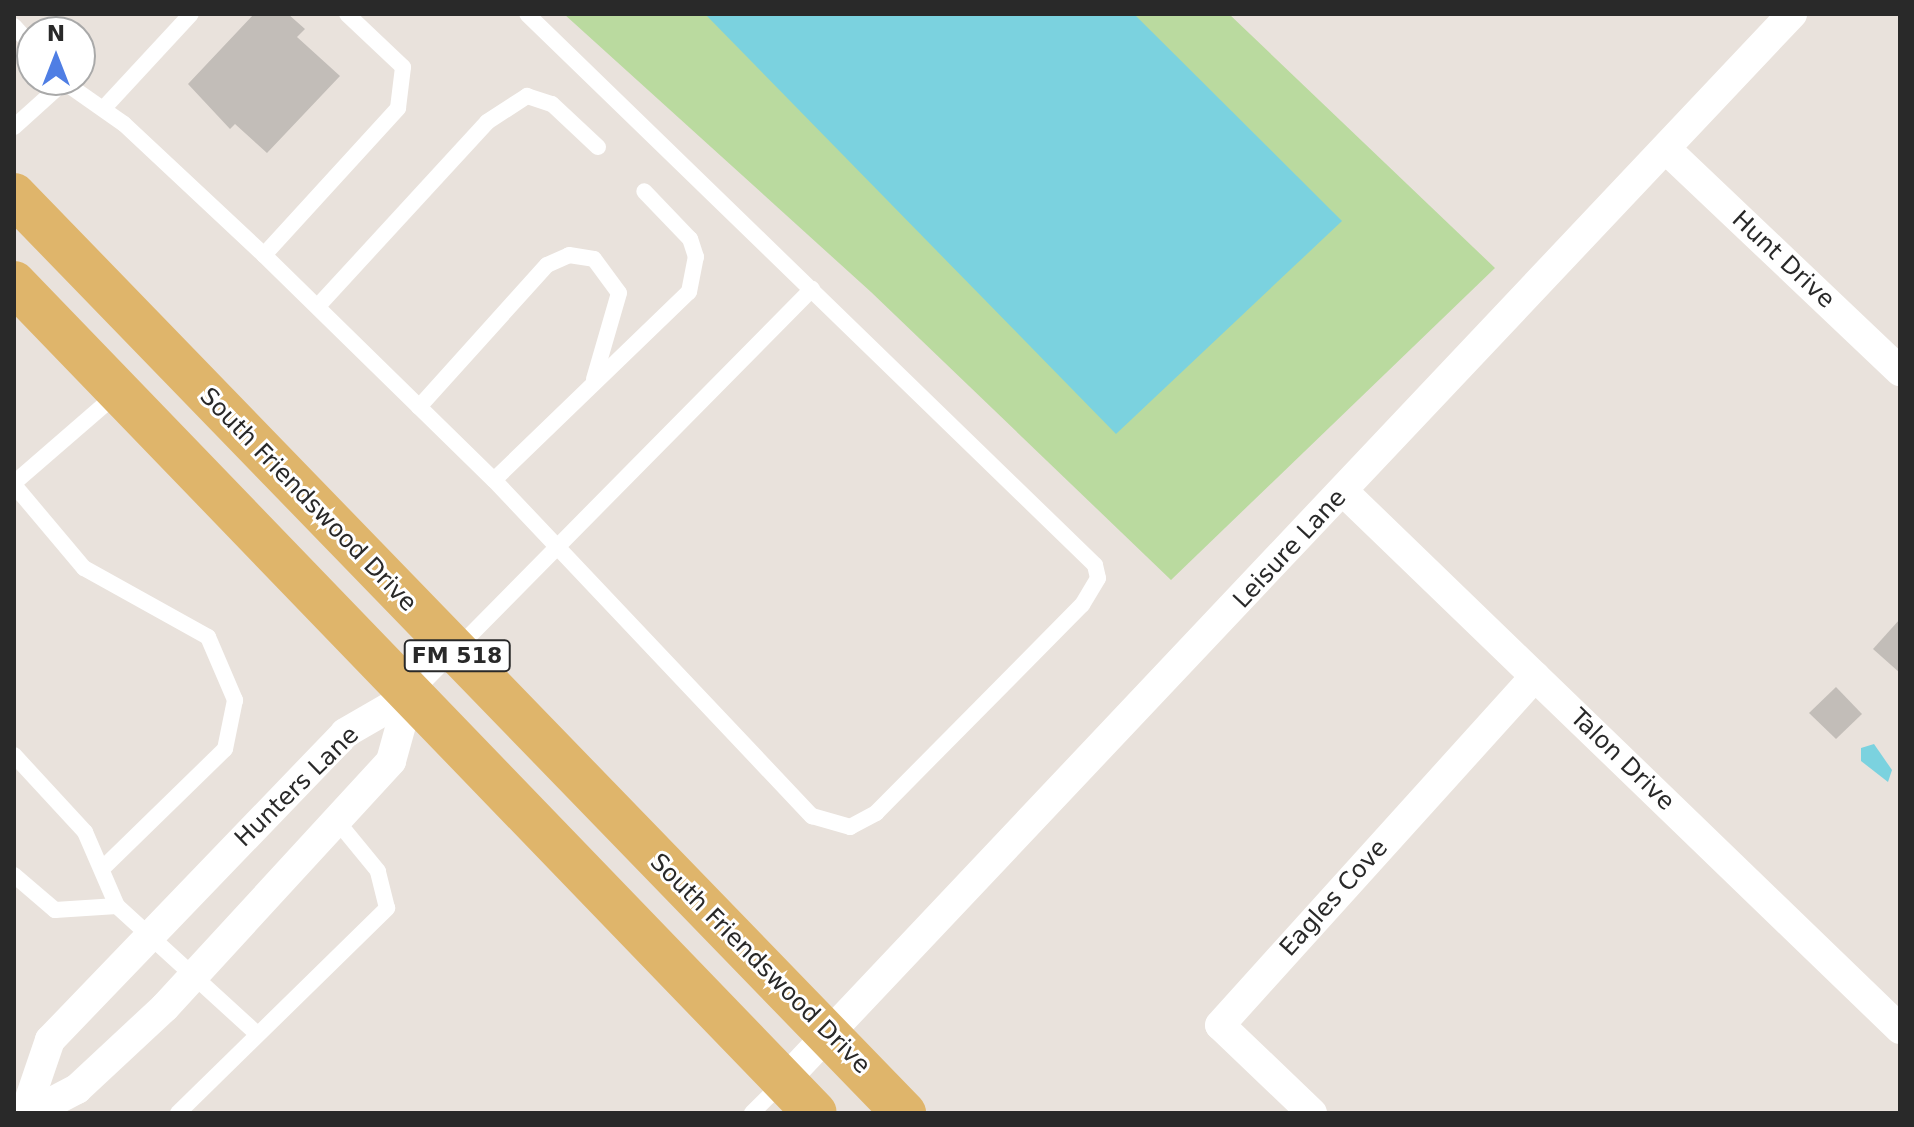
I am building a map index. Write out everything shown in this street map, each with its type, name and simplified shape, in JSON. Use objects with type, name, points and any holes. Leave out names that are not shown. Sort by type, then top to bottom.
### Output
[{"type":"main road","name":"South Friendswood Drive","points":[[14,195],[456,655],[831,1033],[904,1113]]},
{"type":"main road","name":"FM 518","points":[[14,283],[409,696],[815,1113]]},
{"type":"street","name":"Leisure Lane","points":[[784,1081],[1344,492],[1792,14]]},
{"type":"street","name":"Hunt Drive","points":[[1666,149],[1900,371]]},
{"type":"street","name":"Talon Drive","points":[[1344,492],[1900,1029]]},
{"type":"street","name":"Eagles Cove","points":[[1312,1113],[1220,1025],[1535,676]]},
{"type":"street","name":"Hunters Lane","points":[[39,1111],[77,1089],[193,977],[391,761],[409,696]]},
{"type":"street","name":"Hunters Lane","points":[[39,1111],[50,1040],[345,733],[409,696]]},
{"type":"lane","points":[[103,109],[191,14]]},
{"type":"lane","points":[[264,255],[398,108],[403,67],[347,14]]},
{"type":"lane","points":[[84,96],[103,109],[264,255],[494,480],[812,816],[830,827],[866,822],[1082,605],[1098,578],[1087,555],[527,14]]},
{"type":"lane","points":[[14,127],[47,96]]},
{"type":"lane","points":[[318,306],[487,122],[527,96],[552,104],[598,147]]},
{"type":"lane","points":[[494,480],[593,381],[689,292],[696,257],[690,239],[644,191]]},
{"type":"lane","points":[[419,407],[547,265],[569,255],[594,259],[619,293],[593,381]]},
{"type":"lane","points":[[409,696],[456,655],[561,551],[812,289]]},
{"type":"lane","points":[[105,866],[225,749],[235,700],[208,637],[84,568],[14,484],[119,391]]},
{"type":"lane","points":[[14,755],[85,832],[105,866],[117,906],[147,939],[257,1034]]},
{"type":"lane","points":[[178,1113],[387,908],[378,871],[337,821]]},
{"type":"lane","points":[[14,875],[55,910],[117,906]]},
{"type":"lane","points":[[752,1113],[784,1081]]},
{"type":"green space","points":[[564,14],[1229,14],[1495,268],[1171,580],[871,292]]},
{"type":"water","points":[[705,14],[1134,14],[1342,221],[1116,434]]},
{"type":"water","points":[[1874,744],[1892,770],[1888,782],[1861,761],[1861,748]]},
{"type":"building","points":[[254,14],[288,14],[305,29],[297,37],[340,76],[267,153],[235,124],[230,129],[188,84]]},
{"type":"building","points":[[1900,619],[1900,673],[1873,649]]},
{"type":"building","points":[[1836,687],[1862,714],[1836,739],[1809,713]]}]
